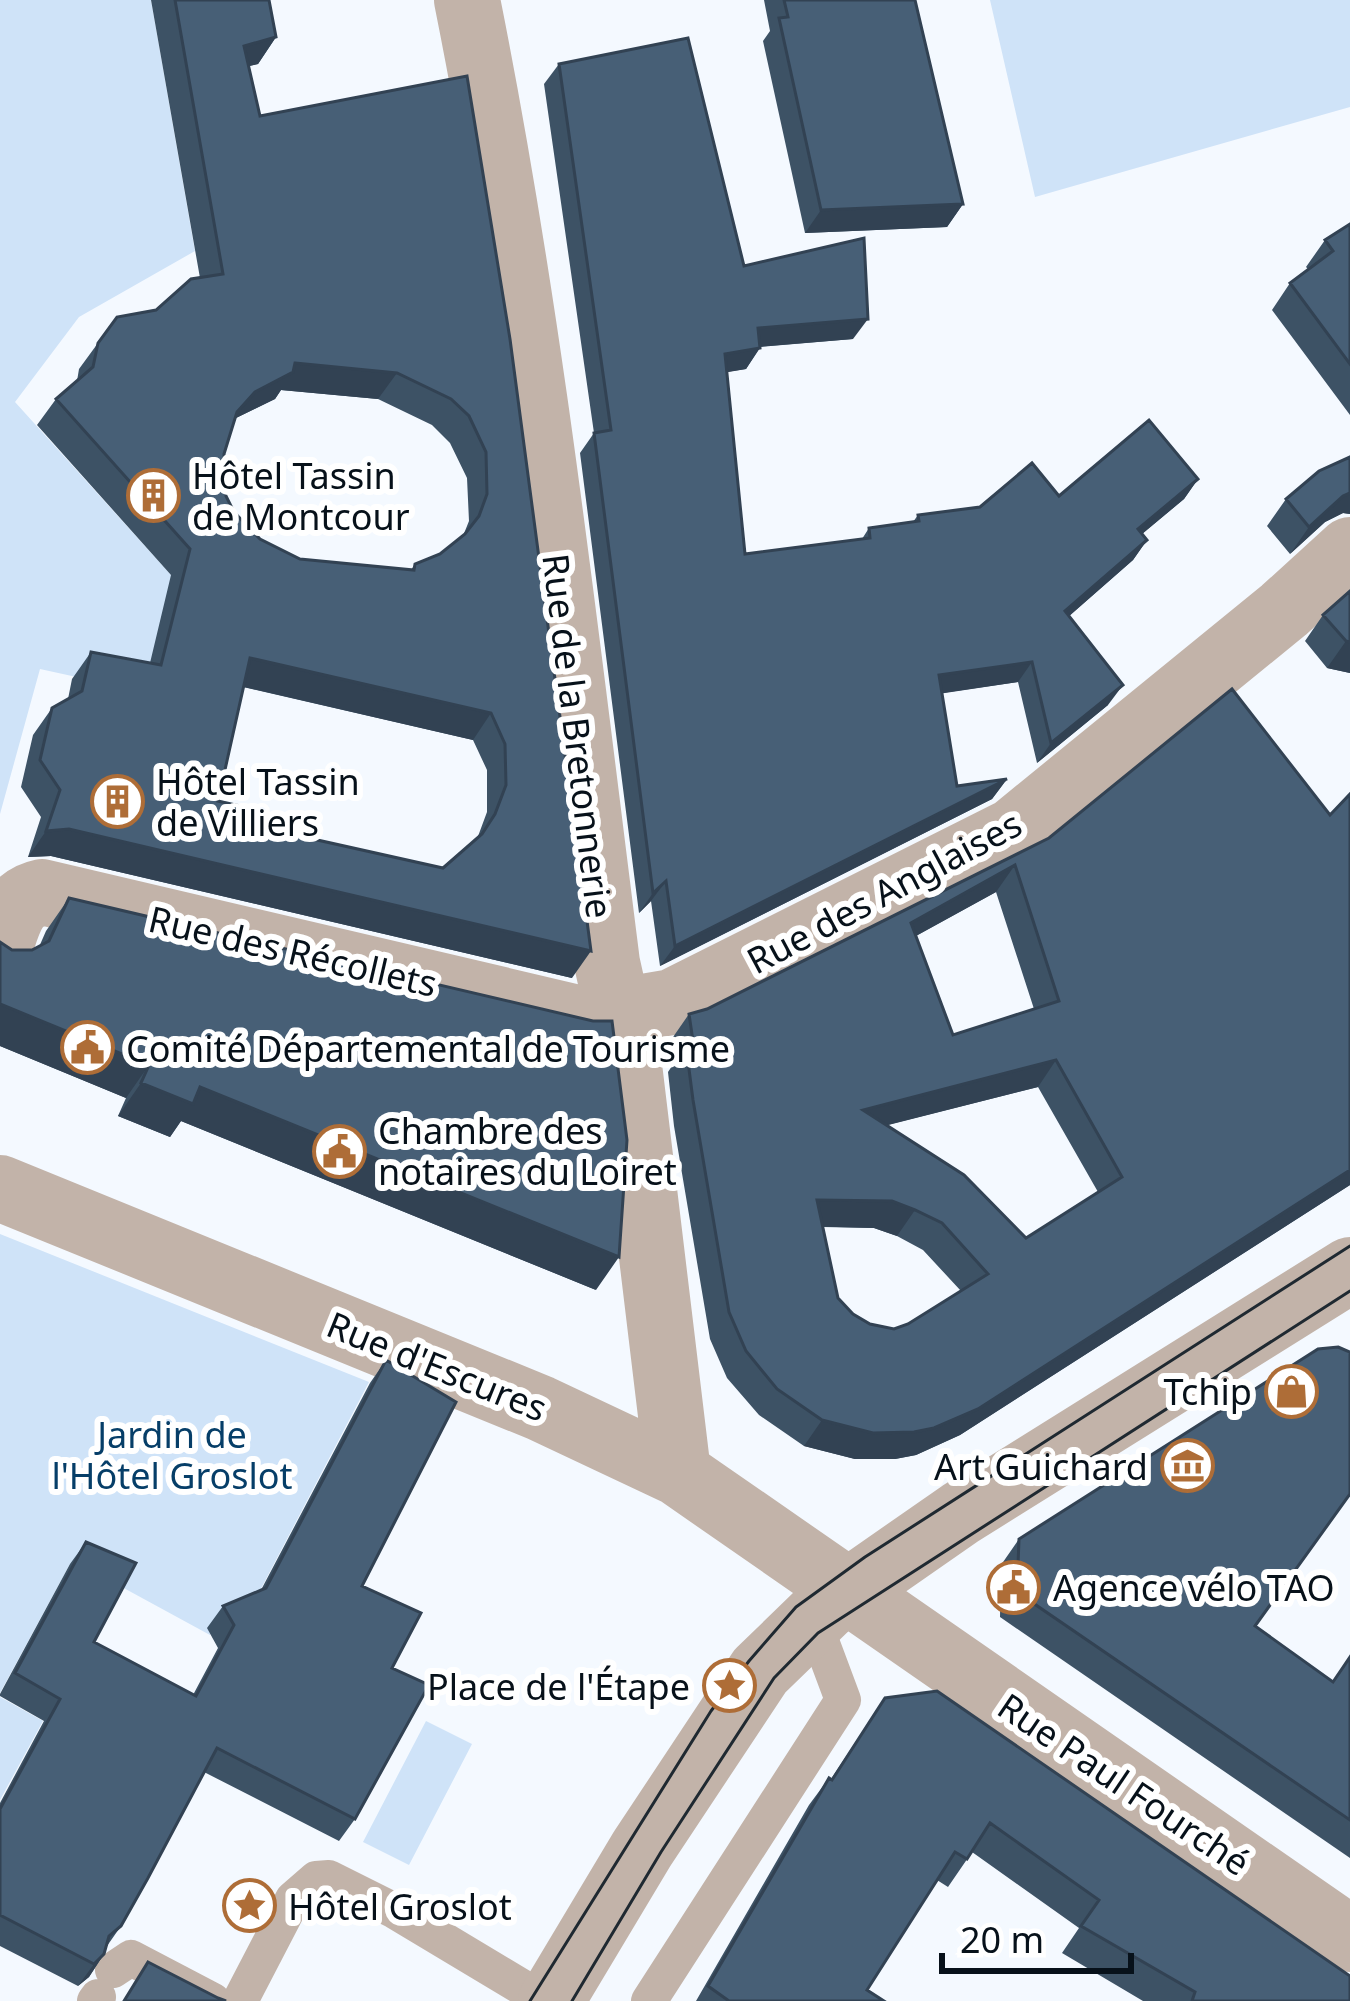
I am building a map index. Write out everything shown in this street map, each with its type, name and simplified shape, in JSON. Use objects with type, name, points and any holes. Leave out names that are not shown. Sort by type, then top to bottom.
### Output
[{"type":"street","name":"Rue de la Bretonnerie","points":[[467,0],[502,176],[533,380],[607,963],[628,1057],[678,1473]]},
{"type":"street","name":"Rue des Anglaises","points":[[619,1013],[672,1002],[1013,831],[1284,610],[1350,550]]},
{"type":"street","name":"Rue des Récollets","points":[[0,947],[13,911],[25,896],[42,892],[578,1018],[619,1013]]},
{"type":"street","name":"Rue d'Escures","points":[[0,1188],[599,1433],[678,1473],[837,1600]]},
{"type":"street","points":[[548,2001],[760,1671],[837,1600],[962,1514],[1347,1278]]},
{"type":"street","name":"Rue Paul Fourché","points":[[837,1600],[958,1670],[1350,1939]]},
{"type":"lane","points":[[649,2001],[843,1700],[818,1633],[837,1600]]},
{"type":"lane","points":[[240,2001],[292,1899],[316,1879],[329,1878],[548,2001]]},
{"type":"lane","points":[[102,1989],[131,1958],[213,2001]]},
{"type":"green space","points":[[0,0],[151,0],[195,251],[79,317],[15,402],[172,576],[145,692],[40,669],[0,814]]},
{"type":"green space","points":[[990,0],[1350,0],[1350,107],[1035,197]]},
{"type":"green space","name":"Jardin de l'Hôtel Groslot","points":[[0,1234],[369,1382],[242,1625],[217,1624],[210,1635],[70,1564],[0,1693]]},
{"type":"green space","points":[[0,1697],[43,1721],[0,1800]]},
{"type":"green space","points":[[426,1721],[472,1744],[409,1865],[363,1842]]},
{"type":"building","points":[[175,0],[269,0],[276,37],[244,46],[260,116],[467,76],[510,339],[591,951],[69,829],[46,831],[60,790],[40,760],[52,708],[82,691],[91,652],[161,665],[190,549],[56,399],[93,367],[98,343],[117,317],[156,310],[191,279],[223,274]],"holes":[[[295,363],[397,373],[451,399],[469,416],[486,452],[487,494],[465,534],[440,554],[415,564],[414,570],[300,559],[260,539],[234,512],[226,496],[224,454],[237,412],[255,392],[293,372]],[[250,658],[491,713],[505,744],[506,785],[482,834],[443,868],[241,823],[244,807],[218,801]]]},
{"type":"building","points":[[784,0],[915,0],[963,204],[821,210],[779,18],[788,17]]},
{"type":"building","points":[[688,38],[744,266],[864,238],[868,319],[758,328],[760,348],[725,354],[745,554],[870,538],[869,528],[919,521],[918,515],[980,507],[1032,463],[1059,496],[1149,420],[1198,479],[1138,529],[1147,540],[1065,611],[1123,685],[1051,743],[1032,662],[939,675],[957,786],[1007,779],[675,946],[666,881],[653,893],[594,433],[611,430],[559,64]]},
{"type":"building","points":[[1350,224],[1350,364],[1290,283],[1333,251],[1325,240]]},
{"type":"building","points":[[1350,457],[1350,493],[1309,527],[1286,499],[1319,471]]},
{"type":"building","points":[[1350,591],[1350,642],[1323,615]]},
{"type":"building","points":[[1232,689],[1330,815],[1350,794],[1350,1170],[978,1409],[914,1432],[873,1433],[822,1420],[777,1389],[746,1351],[729,1312],[693,1100],[686,1046],[694,1048],[689,1014],[1049,838]],"holes":[[[1015,865],[1059,1001],[953,1035],[911,923]],[[1056,1060],[1122,1177],[1026,1238],[964,1175],[863,1110]],[[817,1200],[892,1201],[915,1210],[942,1223],[988,1274],[894,1329],[870,1324],[838,1298]]]},
{"type":"building","points":[[69,898],[593,1021],[612,1021],[627,1140],[619,1257],[200,1087],[193,1104],[141,1083],[149,1065],[0,1004],[0,942],[12,950],[32,950],[49,941]]},
{"type":"building","points":[[1338,1347],[1350,1352],[1350,1494],[1255,1626],[1333,1682],[1350,1657],[1350,1820],[1017,1592],[1019,1539],[1318,1349]]},
{"type":"building","points":[[386,1360],[456,1402],[362,1586],[421,1613],[392,1668],[429,1685],[355,1819],[217,1748],[121,1926],[109,1936],[104,1954],[94,1964],[0,1915],[0,1809],[60,1699],[15,1673],[86,1542],[136,1563],[94,1642],[196,1696],[234,1625],[223,1606],[266,1588]]},
{"type":"building","points":[[937,1691],[1350,1976],[1350,2001],[1192,2001],[1195,1992],[1081,1926],[1099,1900],[990,1823],[967,1859],[955,1852],[867,1990],[884,2001],[729,2001],[708,1986],[829,1778],[832,1780],[885,1698]]},
{"type":"building","points":[[148,1962],[218,1998],[226,2001],[124,2001]]},
{"type":"tram line","points":[[530,2001],[711,1711],[796,1607],[865,1557],[1350,1246]]},
{"type":"tram line","points":[[572,2001],[774,1678],[818,1633],[1350,1291]]},
{"type":"place","name":"Hôtel Tassin de Montcour","points":[[153,496]]},
{"type":"place","name":"Hôtel Tassin de Villiers","points":[[117,802]]},
{"type":"place","name":"Comité Départemental de Tourisme","points":[[87,1048]]},
{"type":"place","name":"Chambre des notaires du Loiret","points":[[339,1151]]},
{"type":"place","name":"Tchip","points":[[1291,1391]]},
{"type":"place","name":"Art Guichard","points":[[1187,1466]]},
{"type":"place","name":"Agence vélo TAO","points":[[1014,1587]]},
{"type":"place","name":"Place de l'Étape","points":[[729,1686]]},
{"type":"place","name":"Hôtel Groslot","points":[[249,1906]]}]
